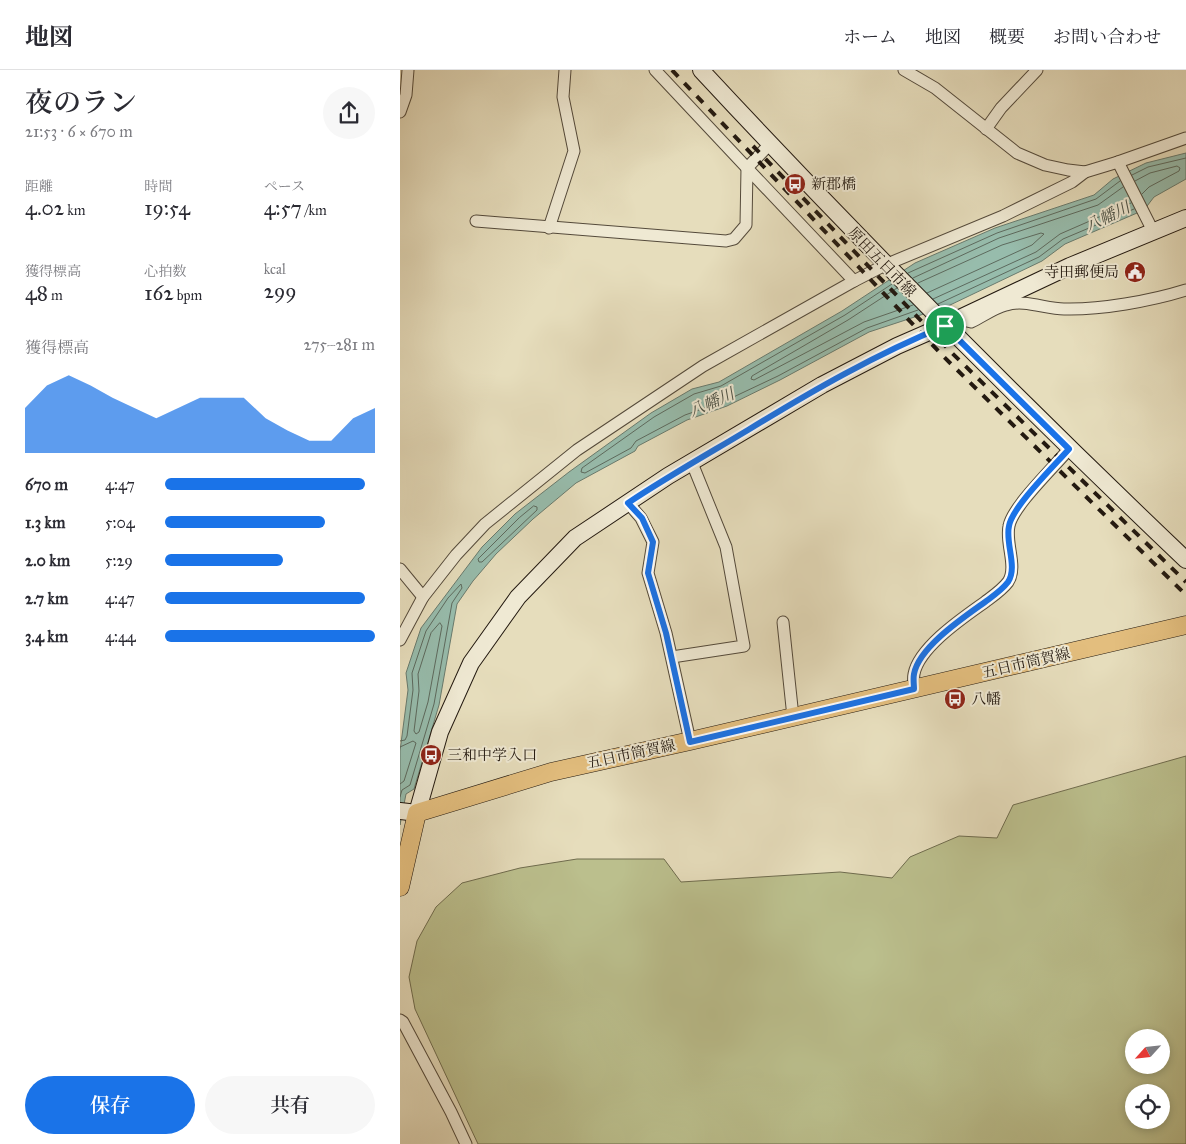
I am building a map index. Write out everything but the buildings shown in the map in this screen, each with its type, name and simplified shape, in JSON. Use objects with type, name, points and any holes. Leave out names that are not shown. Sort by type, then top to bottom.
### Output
[{"type":"main road","name":"五日市筒賀線","points":[[408,811],[551,772],[690,742],[1186,625]]},
{"type":"main road","points":[[400,887],[408,811]]},
{"type":"street","points":[[400,112],[406,95],[408,70]]},
{"type":"street","points":[[550,228],[574,151],[563,97],[565,70]]},
{"type":"street","points":[[655,70],[854,281]]},
{"type":"street","name":"原田五日市線","points":[[701,70],[887,268],[947,321],[1069,449],[1186,560]]},
{"type":"street","points":[[904,70],[935,88],[1017,153],[1045,164],[1085,172]]},
{"type":"street","points":[[986,130],[1001,108],[1037,70]]},
{"type":"street","points":[[400,640],[423,598],[456,554],[485,524],[577,450],[703,366],[854,281],[1003,216],[1056,190],[1085,172],[1120,165],[1186,138]]},
{"type":"street","points":[[476,221],[686,239],[726,241],[734,239],[746,225],[747,168],[770,144]]},
{"type":"street","points":[[1120,165],[1152,228]]},
{"type":"street","points":[[408,811],[471,663],[518,597],[575,538],[692,463],[822,385],[947,321],[1152,228],[1186,218]]},
{"type":"street","points":[[947,321],[971,322],[1006,305],[1017,303],[1073,309],[1170,295],[1186,290]]},
{"type":"street","points":[[914,689],[914,673],[927,651],[945,632],[1000,591],[1009,581],[1012,570],[1007,539],[1009,524],[1016,510],[1069,449]]},
{"type":"street","points":[[672,657],[744,646],[726,547],[692,463]]},
{"type":"street","points":[[628,503],[642,518],[653,542],[648,573],[672,657],[690,742]]},
{"type":"street","points":[[400,569],[423,598]]},
{"type":"street","points":[[782,622],[793,717]]},
{"type":"street","points":[[400,1020],[403,1022],[451,1112],[466,1144]]},
{"type":"shaded area","points":[[1186,756],[1186,1144],[478,1144],[415,1009],[409,977],[417,941],[436,907],[462,883],[520,868],[577,859],[664,859],[681,882],[840,872],[892,878],[910,857],[959,836],[997,838],[1013,805]]},
{"type":"water","name":"八幡川","points":[[1186,153],[1186,179],[1154,197],[1144,210],[1065,244],[1042,261],[948,306],[869,332],[727,406],[687,420],[638,446],[635,451],[576,483],[533,519],[496,554],[473,581],[457,604],[439,705],[414,789],[406,794],[400,825],[400,751],[408,690],[406,673],[421,628],[482,547],[515,514],[569,472],[651,413],[692,389],[719,382],[842,311],[915,263],[995,228],[1094,195],[1113,179],[1146,163]]},
{"type":"railway","points":[[672,70],[943,356],[1186,595]]},
{"type":"railway","points":[[753,146],[952,353],[1186,582]]},
{"type":"place","name":"新郡橋","points":[[795,184]]},
{"type":"place","name":"寺田郵便局","points":[[1135,272]]},
{"type":"place","name":"八幡","points":[[955,699]]},
{"type":"place","name":"三和中学入口","points":[[431,755]]},
{"type":"route","points":[[945,326],[1069,449],[1016,510],[1009,524],[1007,539],[1012,570],[1009,581],[1000,591],[945,632],[927,651],[914,673],[914,689],[690,742],[666,633],[648,573],[653,542],[642,518],[628,503],[668,476],[822,385],[897,346],[945,326]]}]
